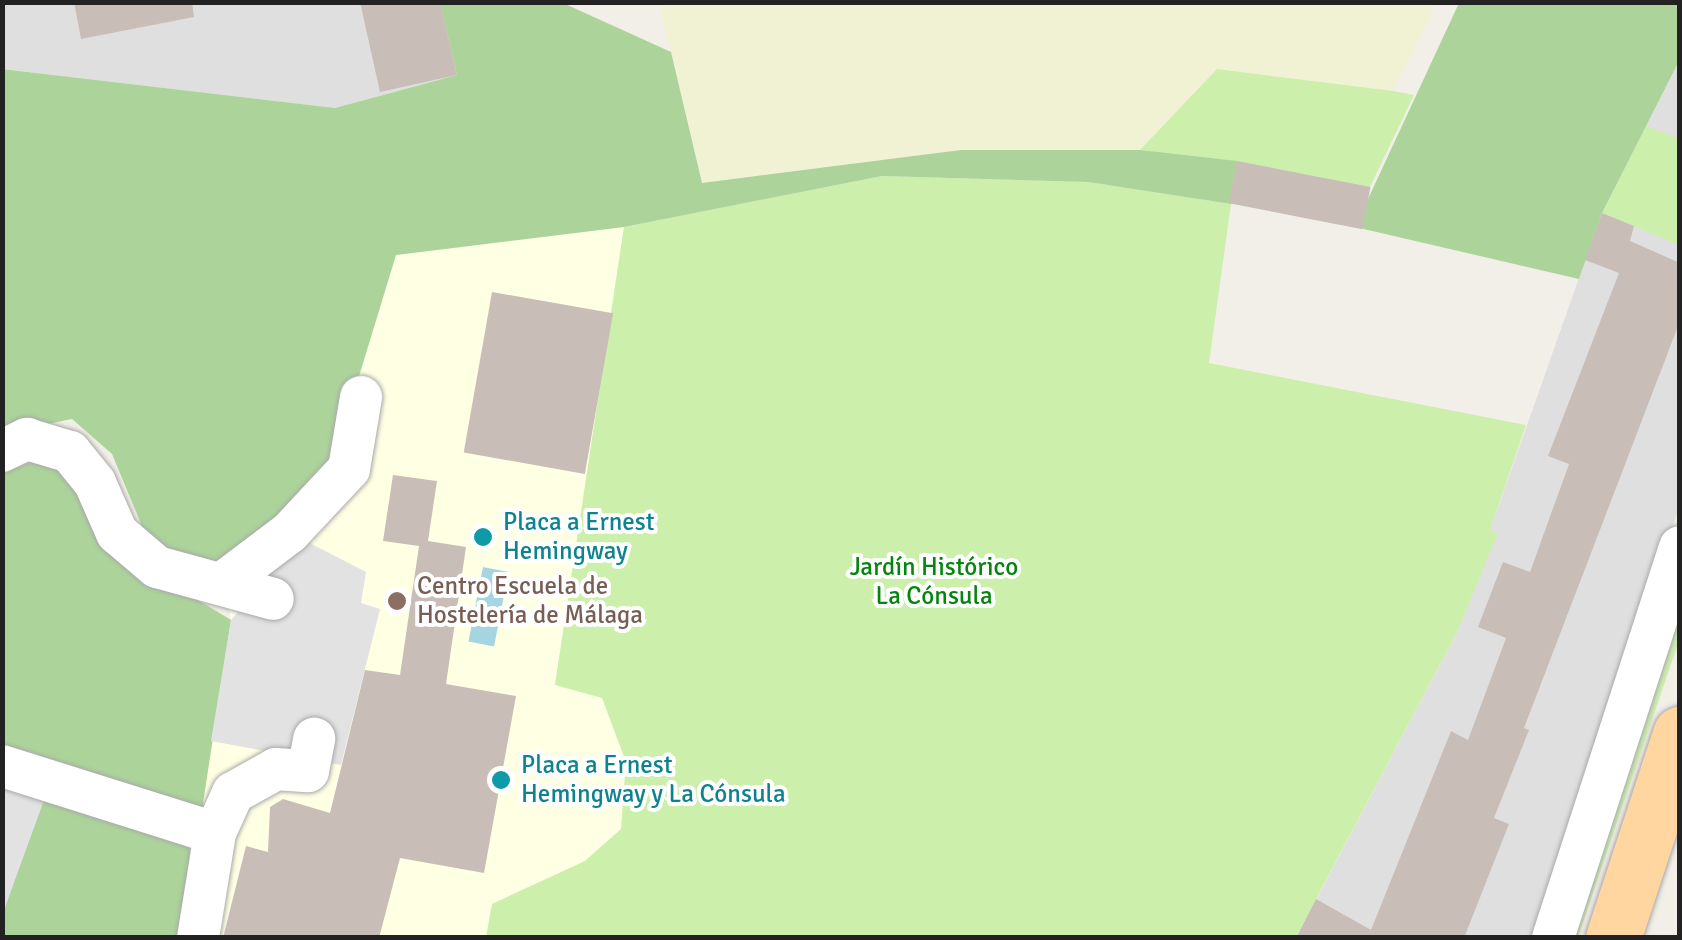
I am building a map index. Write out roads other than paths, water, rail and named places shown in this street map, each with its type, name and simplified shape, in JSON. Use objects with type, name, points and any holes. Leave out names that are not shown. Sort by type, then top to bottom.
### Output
[{"type":"main road","points":[[1613,938],[1680,734]]},
{"type":"lane","points":[[224,582],[290,532],[349,469],[361,397]]},
{"type":"lane","points":[[2,450],[27,439],[70,452],[94,483],[116,533],[157,567],[224,582],[274,599]]},
{"type":"lane","points":[[1554,938],[1680,546]]},
{"type":"lane","points":[[198,938],[215,833],[232,793],[276,769],[308,772],[314,739]]},
{"type":"lane","points":[[2,766],[215,833]]},
{"type":"water","points":[[483,567],[509,572],[494,647],[468,642]]},
{"type":"place","name":"Placa a Ernest Hemingway","points":[[483,537]]},
{"type":"place","name":"Centro Escuela de Hostelería de Málaga","points":[[397,601]]},
{"type":"place","name":"Placa a Ernest Hemingway y La Cónsula","points":[[501,780]]},
{"type":"park label","name":"Jardín Histórico La Cónsula","points":[[934,582]]}]
